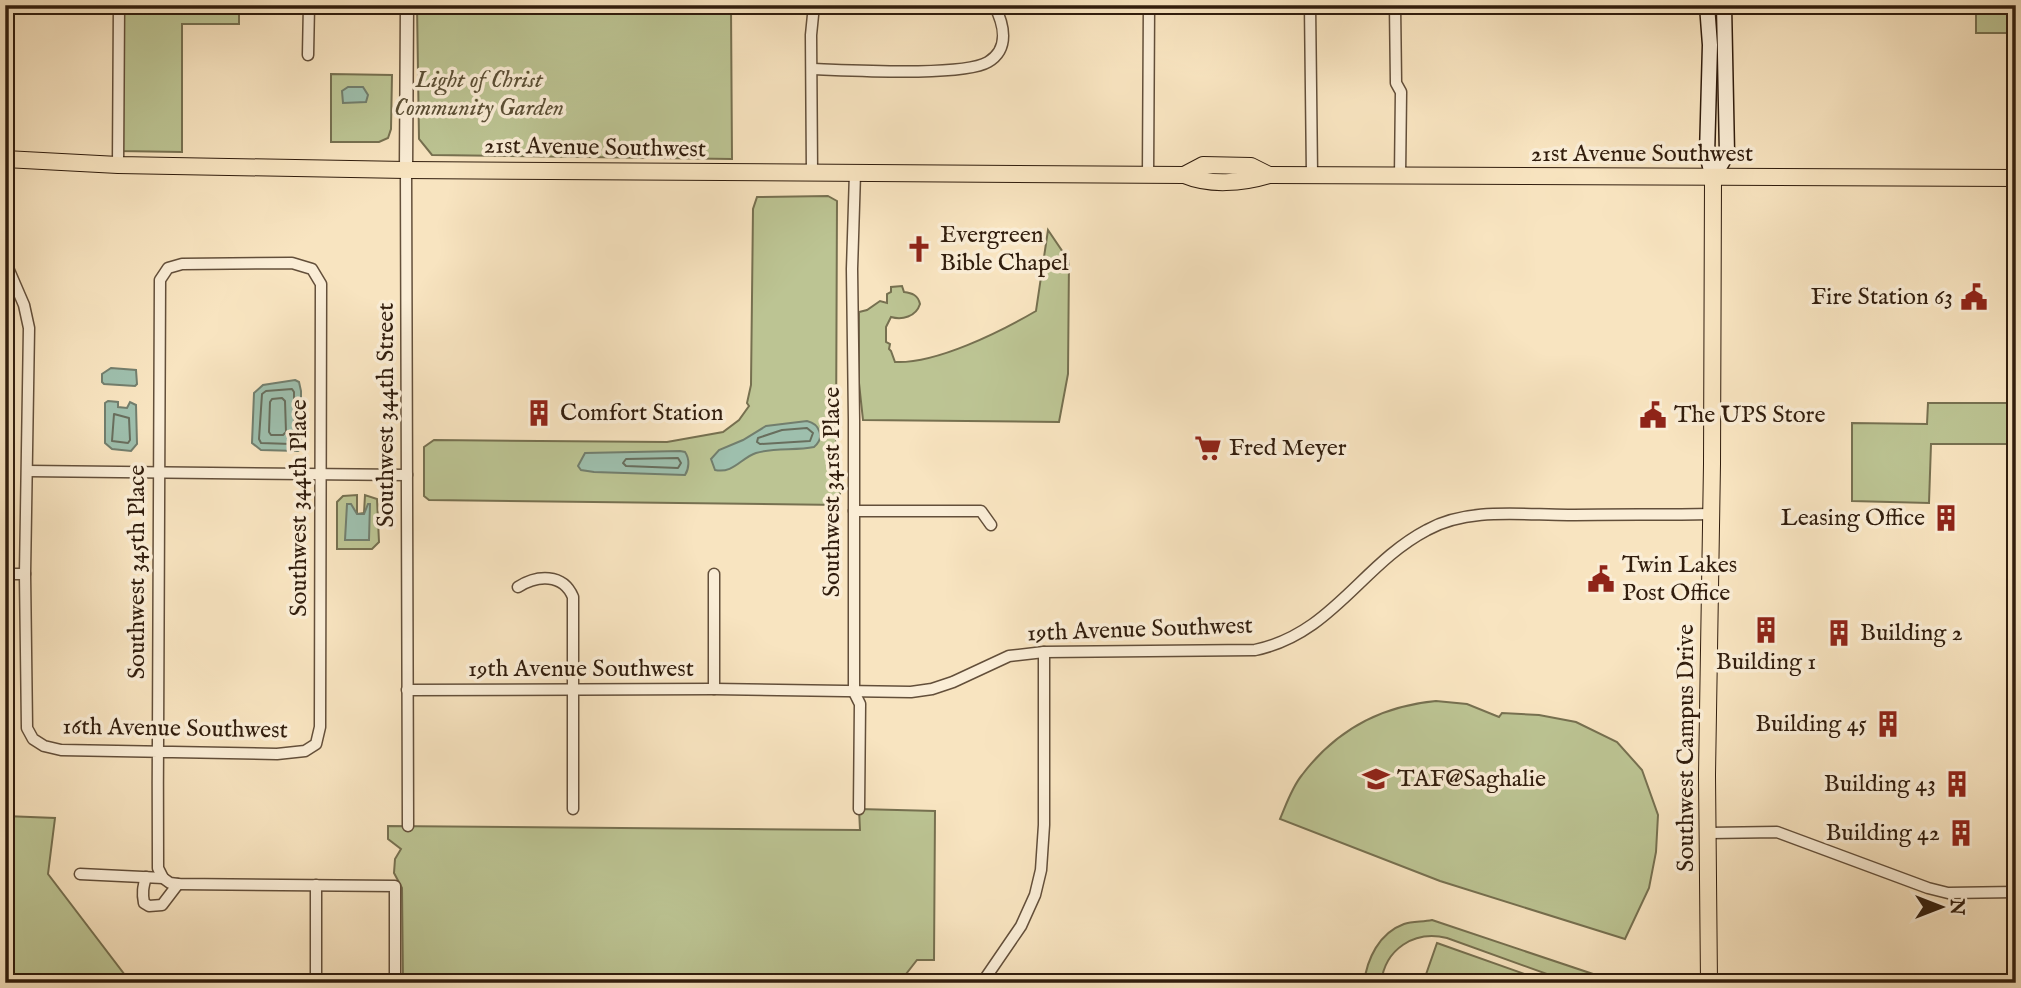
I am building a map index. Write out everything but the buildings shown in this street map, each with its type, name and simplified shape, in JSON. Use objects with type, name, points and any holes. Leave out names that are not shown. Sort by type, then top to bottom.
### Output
[{"type":"main road","points":[[1707,5],[1710,45],[1707,155],[1713,178]]},
{"type":"main road","points":[[1713,178],[1727,154],[1724,5]]},
{"type":"main road","name":"21st Avenue Southwest","points":[[5,159],[118,165],[406,170],[1184,175],[1199,181],[1248,181],[1269,175],[2016,178]]},
{"type":"main road","name":"Southwest Campus Drive","points":[[1709,983],[1708,687],[1713,178]]},
{"type":"street","points":[[118,165],[119,5]]},
{"type":"street","points":[[309,5],[309,55]]},
{"type":"street","name":"Southwest 344th Street","points":[[407,5],[408,826]]},
{"type":"street","points":[[812,173],[811,35],[814,5]]},
{"type":"street","points":[[812,69],[939,70],[964,69],[986,64],[999,52],[1003,39],[1002,23],[994,5]]},
{"type":"street","points":[[1148,175],[1149,5]]},
{"type":"street","points":[[1310,5],[1312,175]]},
{"type":"street","points":[[1395,5],[1396,83],[1401,92],[1400,176]]},
{"type":"street","name":"Southwest 341st Place","points":[[855,173],[852,269],[854,692],[860,704],[859,809]]},
{"type":"street","points":[[5,261],[24,305],[29,328],[25,574],[5,574]]},
{"type":"street","name":"Southwest 344th Place","points":[[168,268],[194,263],[292,263],[312,269],[321,284],[320,727],[313,748]]},
{"type":"street","name":"Southwest 345th Place","points":[[163,878],[158,868],[158,472],[160,280],[168,268]]},
{"type":"street","points":[[28,471],[407,475]]},
{"type":"street","points":[[854,511],[981,511],[991,525]]},
{"type":"street","name":"19th Avenue Southwest","points":[[407,690],[714,689],[911,692],[932,689],[963,678],[1003,658],[1044,652],[1255,650],[1273,646],[1304,632],[1398,548],[1415,536],[1453,519],[1505,514],[1711,514]]},
{"type":"street","name":"16th Avenue Southwest","points":[[25,574],[27,728],[30,737],[38,742],[61,750],[158,753],[277,754],[313,748]]},
{"type":"street","points":[[714,574],[714,689]]},
{"type":"street","points":[[518,587],[536,579],[554,579],[565,584],[574,602],[573,809]]},
{"type":"street","points":[[982,983],[1021,926],[1035,895],[1041,870],[1044,825],[1044,652]]},
{"type":"street","points":[[1709,833],[1777,832],[1948,893],[2016,892]]},
{"type":"street","points":[[79,874],[163,878],[178,884],[395,886],[395,983]]},
{"type":"street","points":[[146,877],[142,887],[144,903],[149,906],[162,905],[178,884]]},
{"type":"street","points":[[316,885],[316,983]]},
{"type":"green space","points":[[119,5],[239,5],[239,24],[182,24],[182,152],[118,151]]},
{"type":"green space","name":"Light of Christ Community Garden","points":[[417,5],[731,7],[732,159],[432,155],[419,139]]},
{"type":"green space","points":[[1976,5],[2016,5],[2016,33],[1976,33]]},
{"type":"green space","points":[[331,74],[392,75],[391,129],[388,138],[379,142],[331,142]]},
{"type":"green space","points":[[828,196],[837,201],[836,444],[839,451],[837,472],[840,468],[840,505],[429,500],[424,496],[424,447],[434,440],[667,442],[723,432],[739,420],[749,406],[753,209],[757,197]]},
{"type":"green space","points":[[1048,230],[1069,261],[1068,374],[1059,422],[863,420],[859,383],[859,312],[880,301],[887,303],[887,294],[891,292],[891,287],[902,286],[904,292],[918,298],[920,304],[912,315],[904,318],[891,317],[886,327],[886,342],[890,344],[889,349],[895,362],[929,358],[986,337],[1036,311]]},
{"type":"green space","points":[[1928,403],[2016,403],[2016,444],[1931,444],[1929,503],[1852,501],[1852,423],[1927,424]]},
{"type":"green space","points":[[357,495],[357,514],[364,513],[365,495],[377,499],[379,542],[372,549],[337,549],[337,502],[343,496]]},
{"type":"green space","points":[[1436,701],[1467,704],[1499,717],[1502,713],[1539,715],[1576,722],[1617,742],[1642,770],[1658,815],[1656,852],[1649,888],[1625,939],[1440,881],[1280,819],[1302,775],[1315,759],[1345,733],[1397,708]]},
{"type":"green space","points":[[859,809],[935,811],[934,960],[917,960],[899,983],[403,983],[402,888],[394,873],[395,859],[401,849],[388,839],[388,826],[860,830]]},
{"type":"green space","points":[[5,816],[55,818],[48,874],[131,983],[5,983]]},
{"type":"green space","points":[[1432,920],[1602,977],[1612,983],[1572,983],[1435,936],[1423,937],[1403,945],[1388,960],[1381,983],[1364,983],[1371,956],[1381,940],[1404,924]]},
{"type":"green space","points":[[1437,943],[1550,983],[1423,983]]},
{"type":"water","points":[[348,87],[363,87],[368,95],[366,102],[343,103],[342,91]]},
{"type":"water","points":[[111,368],[136,370],[137,384],[104,384],[102,374]]},
{"type":"water","points":[[295,380],[299,382],[301,391],[301,449],[261,450],[252,443],[254,393],[263,385]]},
{"type":"water","points":[[118,402],[118,407],[127,408],[130,402],[136,405],[137,444],[131,451],[112,449],[105,443],[105,403]]},
{"type":"water","points":[[807,421],[815,425],[820,432],[814,447],[763,451],[727,470],[715,470],[711,459],[719,450],[766,426]]},
{"type":"water","points":[[685,452],[688,458],[685,475],[594,472],[581,470],[578,466],[585,453]]},
{"type":"water","points":[[347,504],[351,504],[357,514],[364,514],[370,504],[369,540],[345,540]]},
{"type":"place","name":"Evergreen Bible Chapel","points":[[919,249]]},
{"type":"place","name":"Fire Station 63","points":[[1974,297]]},
{"type":"place","name":"Comfort Station","points":[[539,413]]},
{"type":"place","name":"The UPS Store","points":[[1653,415]]},
{"type":"place","name":"Fred Meyer","points":[[1208,448]]},
{"type":"place","name":"Leasing Office","points":[[1946,518]]},
{"type":"place","name":"Twin Lakes Post Office","points":[[1601,579]]},
{"type":"place","name":"Building 1","points":[[1766,630]]},
{"type":"place","name":"Building 2","points":[[1839,633]]},
{"type":"place","name":"Building 45","points":[[1888,724]]},
{"type":"place","name":"TAF@Saghalie","points":[[1376,779]]},
{"type":"place","name":"Building 43","points":[[1957,784]]},
{"type":"place","name":"Building 42","points":[[1961,833]]}]
